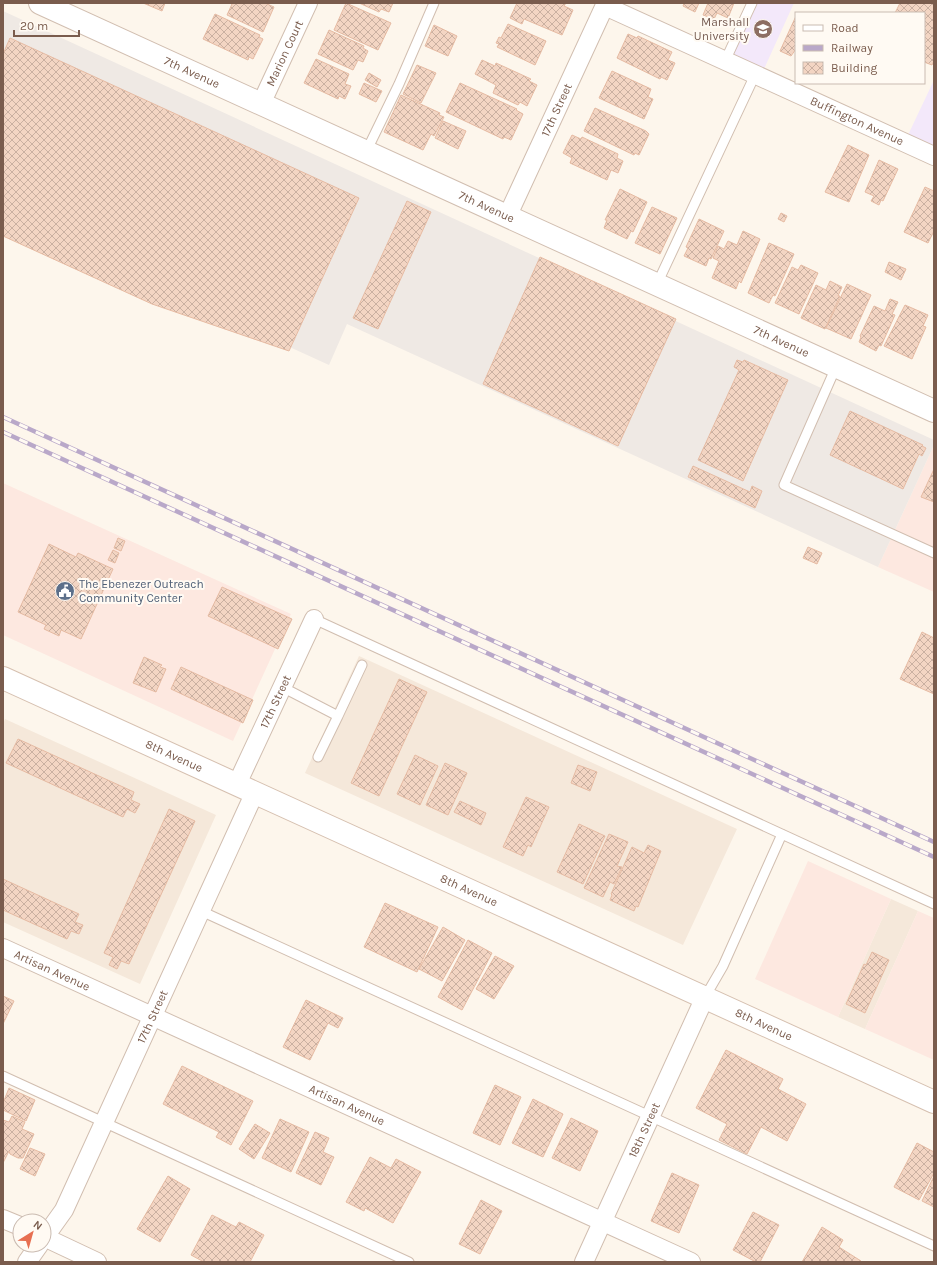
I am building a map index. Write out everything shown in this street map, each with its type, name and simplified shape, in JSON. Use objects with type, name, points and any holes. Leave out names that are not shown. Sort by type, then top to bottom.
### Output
[{"type":"main road","name":"7th Avenue","points":[[40,3],[934,411]]},
{"type":"main road","name":"8th Avenue","points":[[3,678],[934,1102]]},
{"type":"street","name":"Marion Court","points":[[261,104],[308,3]]},
{"type":"street","name":"Buffington Avenue","points":[[606,5],[755,75],[934,156]]},
{"type":"street","name":"17th Street","points":[[507,217],[606,5]]},
{"type":"street","name":"17th Street","points":[[52,1227],[64,1210],[201,911],[282,687],[314,619]]},
{"type":"street","name":"Artisan Avenue","points":[[3,948],[691,1262]]},
{"type":"street","name":"18th Street","points":[[584,1262],[705,997]]},
{"type":"street","points":[[52,1244],[97,1262]]},
{"type":"street","name":"17th Street","points":[[27,1262],[34,1253]]},
{"type":"lane","points":[[366,152],[399,84],[434,3]]},
{"type":"lane","points":[[725,61],[752,3]]},
{"type":"lane","points":[[657,284],[755,75]]},
{"type":"lane","points":[[836,367],[784,485],[934,553]]},
{"type":"lane","points":[[314,619],[934,904]]},
{"type":"lane","points":[[318,757],[362,665]]},
{"type":"lane","points":[[282,687],[338,716]]},
{"type":"lane","points":[[705,997],[723,966],[782,834]]},
{"type":"lane","points":[[201,911],[934,1246]]},
{"type":"lane","points":[[3,1076],[409,1262]]},
{"type":"shaded area","name":"Marshall University","points":[[757,3],[794,3],[764,69],[733,55]]},
{"type":"shaded area","points":[[3,11],[934,440],[934,445],[878,567],[347,324],[329,365],[3,216]]},
{"type":"shaded area","points":[[934,80],[934,147],[908,135]]},
{"type":"shaded area","points":[[934,445],[934,592],[878,567]]},
{"type":"shaded area","points":[[3,483],[291,614],[233,741],[3,635]]},
{"type":"shaded area","points":[[359,656],[737,829],[683,945],[305,773]]},
{"type":"shaded area","points":[[5,719],[216,815],[140,984],[3,922],[3,724]]},
{"type":"shaded area","points":[[808,861],[891,899],[838,1017],[755,979]]},
{"type":"shaded area","points":[[891,899],[918,911],[865,1029],[838,1017]]},
{"type":"shaded area","points":[[918,911],[934,918],[934,1060],[865,1029]]},
{"type":"building","points":[[143,3],[165,3],[162,11]]},
{"type":"building","points":[[229,3],[265,3],[274,7],[263,32],[227,15],[232,4]]},
{"type":"building","points":[[346,3],[391,23],[378,50],[334,30]]},
{"type":"building","points":[[359,3],[393,3],[389,12],[381,9],[379,12]]},
{"type":"building","points":[[517,3],[566,3],[564,6],[573,10],[562,35],[524,19],[522,24],[510,18]]},
{"type":"building","points":[[684,3],[699,3],[695,12],[683,6]]},
{"type":"building","points":[[708,3],[734,3],[728,18],[717,13],[714,19],[703,15]]},
{"type":"building","points":[[900,3],[934,3],[934,61],[932,65],[925,62],[925,12],[896,12]]},
{"type":"building","points":[[215,14],[260,35],[259,37],[263,39],[253,59],[249,57],[248,60],[203,39]]},
{"type":"building","points":[[795,18],[795,50],[791,56],[780,51]]},
{"type":"building","points":[[508,24],[546,41],[535,65],[497,47],[499,44],[496,43],[499,37],[501,38]]},
{"type":"building","points":[[434,25],[457,36],[448,56],[425,46]]},
{"type":"building","points":[[329,30],[364,46],[363,48],[368,51],[363,62],[358,60],[353,70],[318,54]]},
{"type":"building","points":[[628,34],[637,38],[638,36],[672,52],[668,60],[675,63],[667,80],[661,77],[660,79],[617,58]]},
{"type":"building","points":[[10,38],[359,198],[289,351],[152,304],[3,236],[3,54]]},
{"type":"building","points":[[316,59],[349,74],[345,84],[351,86],[345,99],[339,96],[338,99],[304,83]]},
{"type":"building","points":[[482,60],[495,66],[496,63],[531,79],[529,81],[537,85],[527,106],[520,102],[518,105],[493,93],[496,85],[475,74]]},
{"type":"building","points":[[417,65],[436,73],[421,103],[403,94]]},
{"type":"building","points":[[612,71],[651,89],[648,97],[653,99],[644,119],[599,98]]},
{"type":"building","points":[[369,73],[381,80],[377,87],[365,80]]},
{"type":"building","points":[[364,83],[382,91],[376,102],[359,94]]},
{"type":"building","points":[[460,83],[517,109],[516,110],[523,114],[511,140],[504,137],[503,139],[446,112]]},
{"type":"building","points":[[401,95],[440,113],[439,115],[444,117],[434,136],[431,134],[423,150],[384,132]]},
{"type":"building","points":[[595,108],[646,131],[649,134],[639,155],[635,153],[634,155],[584,131]]},
{"type":"building","points":[[443,121],[466,131],[458,149],[435,138]]},
{"type":"building","points":[[572,135],[581,139],[582,137],[618,154],[617,158],[623,161],[618,173],[611,170],[607,180],[570,163],[572,158],[563,153]]},
{"type":"building","points":[[848,145],[869,155],[849,202],[825,192]]},
{"type":"building","points":[[879,160],[898,169],[883,201],[881,200],[879,205],[871,201],[874,196],[865,192]]},
{"type":"building","points":[[925,187],[934,191],[934,231],[928,243],[904,232]]},
{"type":"building","points":[[620,189],[647,202],[633,232],[631,231],[627,239],[604,228],[607,220],[605,220]]},
{"type":"building","points":[[407,201],[431,212],[378,329],[353,318]]},
{"type":"building","points":[[652,207],[677,218],[660,254],[635,243]]},
{"type":"building","points":[[781,213],[787,216],[784,222],[778,219]]},
{"type":"building","points":[[699,219],[724,231],[711,259],[709,258],[706,266],[684,256],[688,248],[686,247]]},
{"type":"building","points":[[743,231],[760,239],[741,283],[739,281],[736,289],[712,278],[719,261],[713,258],[718,246],[724,249],[728,241],[737,245]]},
{"type":"building","points":[[769,243],[794,254],[775,296],[773,295],[769,303],[748,293]]},
{"type":"building","points":[[540,257],[676,319],[618,446],[483,384]]},
{"type":"building","points":[[889,262],[906,269],[901,280],[885,272]]},
{"type":"building","points":[[801,265],[818,273],[799,314],[775,303],[792,267],[798,270]]},
{"type":"building","points":[[830,281],[842,287],[838,296],[840,296],[825,329],[801,318],[816,285],[826,290]]},
{"type":"building","points":[[847,284],[871,295],[851,339],[826,328]]},
{"type":"building","points":[[890,299],[898,302],[892,314],[895,315],[881,346],[879,345],[876,351],[859,342],[860,336],[874,306],[885,311]]},
{"type":"building","points":[[905,305],[928,315],[923,326],[926,327],[912,359],[884,346]]},
{"type":"building","points":[[737,360],[743,362],[744,360],[788,380],[743,481],[698,460],[739,370],[734,367]]},
{"type":"building","points":[[850,411],[923,445],[922,446],[926,448],[922,456],[919,454],[903,489],[830,455]]},
{"type":"building","points":[[693,466],[750,492],[752,486],[762,491],[755,508],[688,477]]},
{"type":"building","points":[[934,469],[934,502],[921,497]]},
{"type":"building","points":[[118,538],[125,541],[121,551],[114,548]]},
{"type":"building","name":"The Ebenezer Outreach Community Center","points":[[49,544],[76,557],[78,553],[113,569],[81,639],[61,630],[59,636],[44,629],[46,625],[18,612]]},
{"type":"building","points":[[808,547],[822,553],[817,564],[803,558]]},
{"type":"building","points":[[113,550],[119,553],[115,563],[108,560]]},
{"type":"building","points":[[222,587],[292,619],[278,649],[208,616]]},
{"type":"building","points":[[922,632],[934,638],[934,694],[900,679]]},
{"type":"building","points":[[144,657],[162,665],[160,667],[166,669],[156,692],[133,683]]},
{"type":"building","points":[[181,667],[253,700],[243,723],[171,689]]},
{"type":"building","points":[[399,679],[427,692],[379,796],[351,783]]},
{"type":"building","points":[[18,739],[134,792],[131,800],[140,804],[135,813],[127,809],[123,817],[6,763]]},
{"type":"building","points":[[415,755],[438,766],[420,805],[397,794]]},
{"type":"building","points":[[445,763],[467,773],[448,815],[426,805]]},
{"type":"building","points":[[578,765],[597,772],[590,791],[571,783]]},
{"type":"building","points":[[526,797],[549,807],[531,847],[528,845],[523,856],[503,847]]},
{"type":"building","points":[[460,801],[486,813],[481,825],[454,812]]},
{"type":"building","points":[[169,809],[195,821],[129,964],[121,961],[117,969],[109,965],[113,957],[104,953]]},
{"type":"building","points":[[579,824],[605,836],[583,884],[557,872]]},
{"type":"building","points":[[609,834],[628,842],[617,866],[622,867],[614,884],[610,882],[603,897],[584,888]]},
{"type":"building","points":[[648,845],[661,851],[638,907],[636,906],[634,911],[610,900],[611,894],[632,847],[644,853]]},
{"type":"building","points":[[3,879],[79,914],[75,922],[83,925],[79,934],[71,931],[67,939],[3,910]]},
{"type":"building","points":[[385,903],[438,927],[417,972],[364,947]]},
{"type":"building","points":[[443,927],[465,940],[442,981],[419,969]]},
{"type":"building","points":[[468,940],[492,953],[462,1010],[438,997]]},
{"type":"building","points":[[872,952],[889,960],[865,1013],[846,1004],[864,964],[866,965]]},
{"type":"building","points":[[495,956],[514,966],[494,999],[476,989]]},
{"type":"building","points":[[3,996],[14,1001],[3,1024]]},
{"type":"building","points":[[306,1000],[343,1018],[338,1028],[328,1023],[310,1060],[283,1047]]},
{"type":"building","points":[[726,1050],[783,1079],[778,1089],[806,1104],[787,1141],[761,1127],[747,1154],[719,1140],[727,1124],[696,1108]]},
{"type":"building","points":[[182,1066],[253,1101],[231,1145],[216,1137],[219,1132],[163,1104]]},
{"type":"building","points":[[495,1085],[521,1097],[500,1145],[473,1133]]},
{"type":"building","points":[[9,1088],[35,1100],[26,1121],[3,1110],[3,1103]]},
{"type":"building","points":[[533,1099],[563,1114],[543,1157],[512,1143]]},
{"type":"building","points":[[12,1116],[25,1122],[22,1129],[34,1134],[23,1158],[18,1158],[10,1154],[9,1151],[3,1163],[3,1120],[9,1122]]},
{"type":"building","points":[[571,1118],[598,1131],[580,1171],[552,1158]]},
{"type":"building","points":[[280,1119],[309,1132],[291,1172],[262,1158]]},
{"type":"building","points":[[255,1124],[270,1133],[254,1159],[239,1149]]},
{"type":"building","points":[[315,1132],[329,1138],[323,1152],[334,1157],[321,1185],[296,1173]]},
{"type":"building","points":[[917,1143],[934,1152],[934,1173],[919,1200],[894,1187]]},
{"type":"building","points":[[30,1148],[45,1154],[35,1176],[20,1169]]},
{"type":"building","points":[[370,1157],[391,1168],[396,1159],[421,1172],[393,1223],[365,1208],[364,1211],[346,1202]]},
{"type":"building","points":[[672,1173],[699,1185],[679,1233],[651,1221]]},
{"type":"building","points":[[168,1176],[190,1189],[160,1242],[137,1229]]},
{"type":"building","points":[[934,1176],[934,1207],[922,1201]]},
{"type":"building","points":[[481,1200],[502,1211],[480,1254],[459,1244]]},
{"type":"building","points":[[753,1212],[779,1225],[760,1262],[756,1262],[733,1250]]},
{"type":"building","points":[[212,1215],[236,1227],[239,1222],[264,1235],[250,1262],[204,1262],[191,1255]]},
{"type":"building","points":[[822,1227],[843,1240],[839,1247],[861,1262],[802,1262]]},
{"type":"railway","points":[[3,417],[934,842]]},
{"type":"railway","points":[[3,432],[934,857]]},
{"type":"place","name":"Marshall University","points":[[763,29]]},
{"type":"place","name":"The Ebenezer Outreach Community Center","points":[[65,591]]}]
